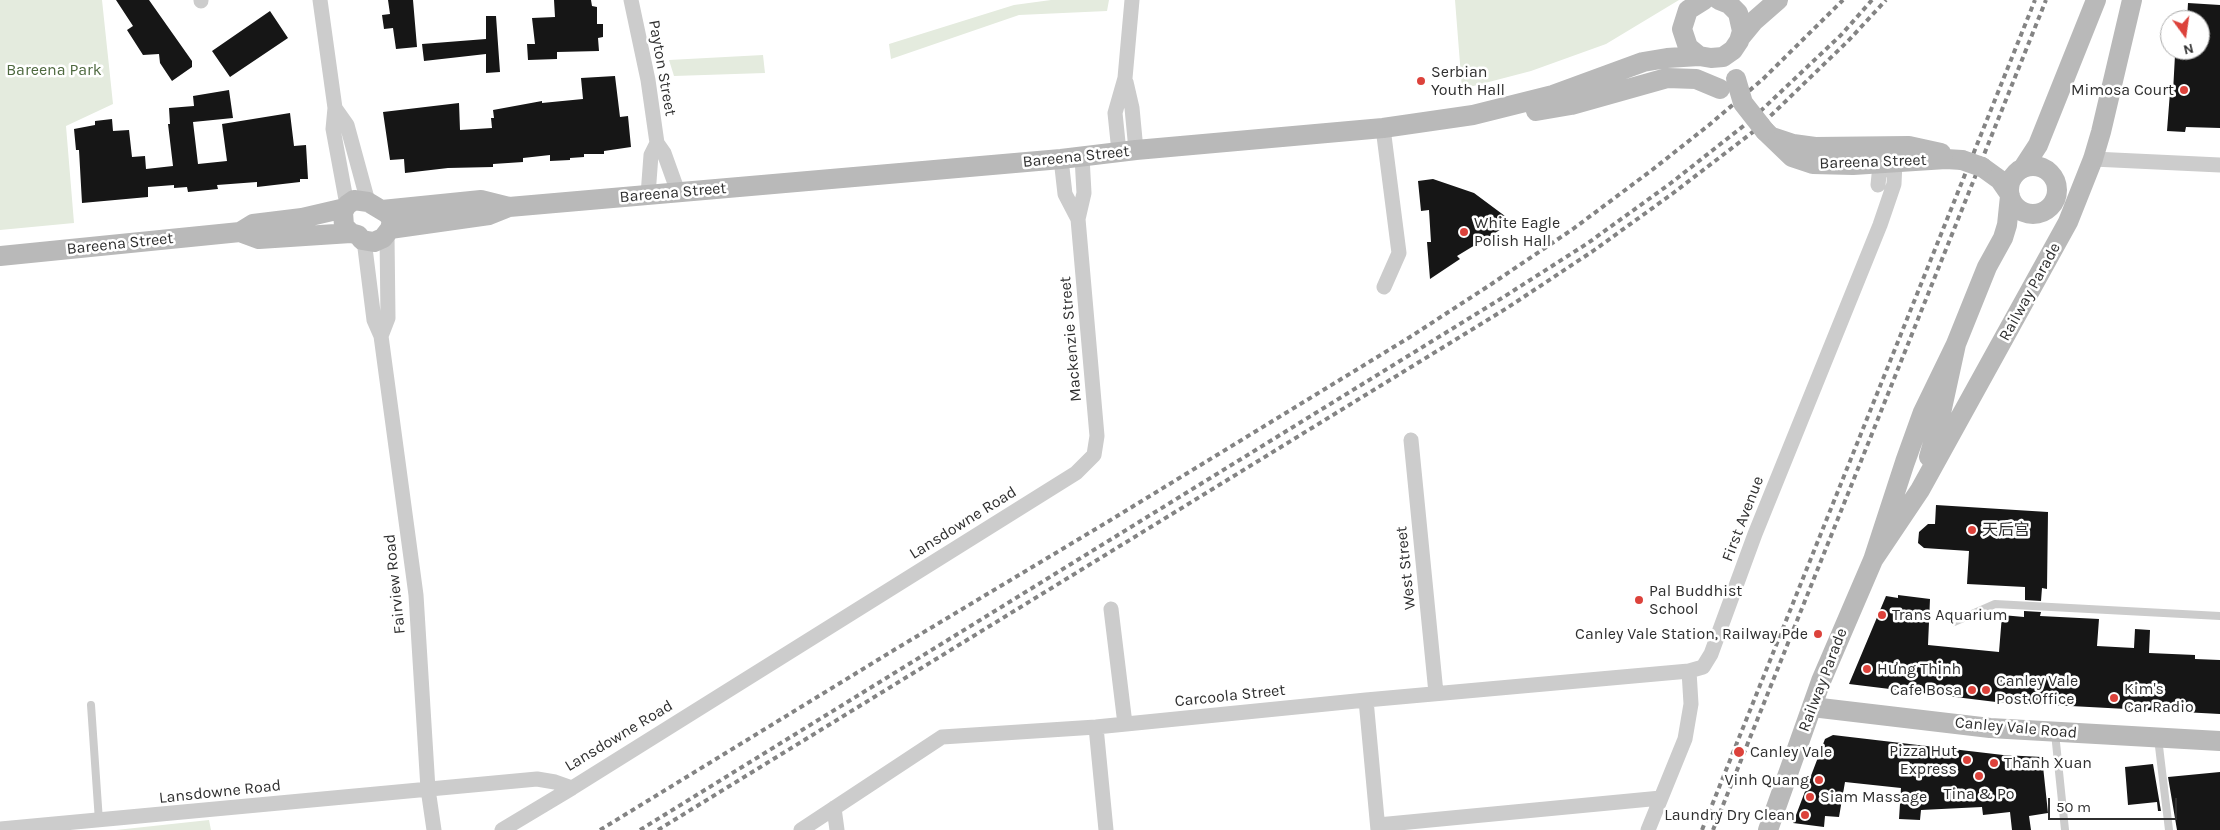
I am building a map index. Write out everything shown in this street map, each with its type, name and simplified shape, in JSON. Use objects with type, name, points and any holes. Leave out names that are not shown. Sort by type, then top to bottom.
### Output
[{"type":"main road","name":"Bareena Street","points":[[1636,64],[1664,44],[1693,6],[1704,0]]},
{"type":"main road","name":"Bareena Street","points":[[1720,0],[1729,4],[1738,13],[1742,25],[1727,84],[1741,99],[1743,106],[1780,148],[1798,160],[1813,164],[1962,160]]},
{"type":"main road","name":"Bareena Street","points":[[388,232],[489,215],[509,207],[1061,159],[1127,151],[1383,128],[1459,117],[1553,95],[1636,64],[1667,58],[1723,56],[1739,41],[1754,21],[1778,0]]},
{"type":"main road","points":[[1920,490],[1939,422],[1956,344],[1982,279],[2003,238],[2007,225],[2011,181],[2035,151],[2096,0]]},
{"type":"main road","name":"Railway Parade","points":[[1873,560],[1920,490],[2068,222],[2093,159],[2132,0]]},
{"type":"main road","points":[[1685,16],[1682,29],[1688,48],[1702,57],[1727,84]]},
{"type":"main road","points":[[1459,117],[1556,108],[1667,78],[1696,79],[1727,84]]},
{"type":"main road","points":[[1994,255],[2017,232],[2047,209],[2056,195],[2056,183],[2050,160],[2049,144],[2056,97]]},
{"type":"main road","name":"Bareena Street","points":[[1765,131],[1774,138],[1793,144],[1815,147],[1909,146],[1933,151],[1982,168],[2000,180],[2010,195]]},
{"type":"main road","points":[[1848,146],[1859,151],[1887,155],[1895,162]]},
{"type":"main road","points":[[2021,169],[2041,167],[2051,173],[2056,183]]},
{"type":"main road","name":"Bareena Street","points":[[1982,168],[1997,170],[2021,169]]},
{"type":"main road","points":[[2010,195],[2014,204],[2024,212],[2036,213],[2047,209]]},
{"type":"main road","points":[[358,200],[375,206],[388,214],[392,221],[388,232],[374,242],[357,236],[342,221],[346,206],[358,200]]},
{"type":"main road","name":"Bareena Street","points":[[375,206],[482,200],[509,207]]},
{"type":"main road","name":"Bareena Street","points":[[240,232],[253,224],[302,218],[346,206]]},
{"type":"main road","name":"Bareena Street","points":[[0,256],[240,232],[259,238],[357,236]]},
{"type":"main road","name":"Railway Parade","points":[[1768,830],[1812,707],[1873,560],[1923,412],[1956,344]]},
{"type":"main road","points":[[1881,538],[1918,448],[1939,422],[1958,403],[1993,357]]},
{"type":"main road","name":"Canley Vale Road","points":[[1812,707],[1990,728],[2220,741]]},
{"type":"street","points":[[320,0],[335,108],[333,129],[346,206]]},
{"type":"street","name":"Payton Street","points":[[631,0],[648,80],[656,143],[651,155],[648,195]]},
{"type":"street","points":[[1127,151],[1132,108],[1125,78],[1132,0]]},
{"type":"street","points":[[335,108],[347,125],[375,206]]},
{"type":"street","points":[[1383,128],[1399,253],[1384,287]]},
{"type":"street","name":"Payton Street","points":[[656,143],[664,153],[678,192]]},
{"type":"street","points":[[1878,185],[1879,175],[1883,169],[1906,157],[1933,151]]},
{"type":"street","name":"Mackenzie Street","points":[[1082,157],[1084,193],[1078,219],[1097,436],[1094,456]]},
{"type":"street","name":"Mackenzie Street","points":[[1061,159],[1065,194],[1078,219]]},
{"type":"street","points":[[2093,159],[2220,165]]},
{"type":"street","name":"First Avenue","points":[[1689,671],[1703,666],[1711,654],[1755,534],[1883,215],[1894,184],[1895,162]]},
{"type":"street","name":"First Avenue","points":[[1859,164],[1871,171],[1878,185],[1883,196],[1883,215]]},
{"type":"street","name":"Fairview Road","points":[[381,336],[388,318],[388,232]]},
{"type":"street","name":"Fairview Road","points":[[357,236],[374,320],[381,336],[416,596],[428,789],[434,830]]},
{"type":"street","name":"West Street","points":[[1411,440],[1436,693]]},
{"type":"street","name":"Lansdowne Road","points":[[0,829],[537,779],[555,782],[572,788],[1076,473],[1094,456]]},
{"type":"street","points":[[1112,609],[1125,724]]},
{"type":"street","points":[[1648,830],[1688,728],[1690,704],[1689,671]]},
{"type":"street","name":"Carcoola Street","points":[[801,830],[942,738],[1096,727],[1436,693],[1689,671]]},
{"type":"street","points":[[1366,700],[1378,828],[1661,798]]},
{"type":"street","points":[[1096,727],[1106,830]]},
{"type":"street","points":[[502,830],[572,788]]},
{"type":"street","points":[[834,808],[837,830]]},
{"type":"lane","points":[[1954,622],[1995,604],[2220,616]]},
{"type":"lane","points":[[92,705],[99,821]]},
{"type":"lane","points":[[2055,733],[2065,830]]},
{"type":"lane","points":[[2158,738],[2169,830]]},
{"type":"green space","name":"Bareena Park","points":[[0,0],[102,0],[113,104],[66,126],[74,223],[0,230]]},
{"type":"green space","points":[[1051,0],[1109,0],[1107,11],[1019,15],[891,59],[889,44],[1014,5]]},
{"type":"green space","points":[[1455,0],[1679,0],[1606,44],[1531,71],[1462,89]]},
{"type":"green space","points":[[763,55],[765,73],[674,76],[669,60]]},
{"type":"green space","points":[[209,820],[211,830],[116,830]]},
{"type":"building","points":[[116,0],[149,0],[192,61],[192,67],[172,81],[160,63],[159,54],[143,55],[127,30],[133,26]]},
{"type":"building","points":[[388,0],[413,0],[417,47],[396,49],[393,28],[384,29],[382,15],[390,14]]},
{"type":"building","points":[[554,0],[591,0],[592,6],[597,7],[597,24],[603,24],[603,37],[598,38],[599,51],[557,52],[557,59],[528,60],[527,44],[535,44],[532,18],[555,17]]},
{"type":"building","name":"Mimosa Court","points":[[2188,3],[2220,5],[2220,128],[2186,127],[2185,132],[2167,131],[2170,92],[2173,92],[2175,60],[2210,60],[2210,10],[2188,10]]},
{"type":"building","points":[[270,11],[288,38],[230,77],[212,51]]},
{"type":"building","points":[[486,16],[496,16],[500,72],[486,73],[486,54],[424,61],[422,44],[486,39]]},
{"type":"building","points":[[615,76],[620,117],[628,116],[631,147],[604,151],[604,154],[584,154],[584,157],[570,158],[570,160],[550,161],[550,155],[523,158],[523,162],[493,164],[493,167],[448,168],[405,173],[404,159],[390,160],[383,112],[459,103],[460,130],[492,128],[491,118],[494,118],[493,110],[542,101],[542,103],[583,99],[581,78]]},
{"type":"building","points":[[229,90],[233,118],[193,122],[198,164],[227,161],[222,124],[290,113],[294,146],[306,145],[308,179],[300,179],[300,182],[257,187],[257,182],[217,185],[218,189],[188,192],[187,187],[174,188],[174,185],[148,187],[148,197],[82,203],[79,150],[76,150],[74,129],[95,125],[95,121],[112,119],[113,131],[129,130],[132,157],[145,156],[146,169],[173,166],[168,124],[170,124],[169,108],[194,106],[193,96]]},
{"type":"building","name":"White Eagle Polish Hall","points":[[1433,179],[1474,193],[1513,222],[1457,256],[1460,259],[1430,279],[1427,242],[1431,242],[1429,210],[1421,211],[1418,181]]},
{"type":"building","points":[[1936,505],[2048,512],[2047,589],[2042,588],[2041,601],[2025,600],[2025,587],[1967,584],[1969,551],[1924,548],[1918,543],[1919,532],[1928,524],[1935,524]]},
{"type":"building","points":[[1898,595],[1930,599],[1928,645],[1999,652],[2002,615],[2024,617],[2024,611],[2041,612],[2040,616],[2099,619],[2097,646],[2134,648],[2135,629],[2150,630],[2149,653],[2195,655],[2195,659],[2220,660],[2220,714],[1996,702],[1849,684],[1886,596],[1898,598]]},
{"type":"building","points":[[1833,735],[2003,755],[2042,757],[2048,813],[2029,816],[2031,830],[2012,830],[2010,812],[1983,815],[1982,807],[1921,810],[1920,820],[1899,819],[1901,788],[1845,782],[1839,817],[1825,816],[1824,827],[1793,823],[1825,739]]},
{"type":"building","points":[[2153,764],[2161,811],[2158,811],[2157,802],[2128,805],[2125,767]]},
{"type":"building","points":[[2220,772],[2220,830],[2177,830],[2168,777]]},
{"type":"railway","points":[[600,830],[1410,337],[1490,285],[1573,229],[1709,125],[1763,79],[1843,0]]},
{"type":"railway","points":[[640,830],[1588,243],[1671,183],[1751,120],[1841,35],[1872,0]]},
{"type":"railway","points":[[658,830],[1507,308],[1593,251],[1672,194],[1758,128],[1849,40],[1886,0]]},
{"type":"railway","points":[[1702,830],[2035,0]]},
{"type":"railway","points":[[1713,830],[2046,0]]},
{"type":"place","name":"Serbian Youth Hall","points":[[1421,81]]},
{"type":"place","name":"Mimosa Court","points":[[2184,90]]},
{"type":"place","name":"White Eagle Polish Hall","points":[[1464,232]]},
{"type":"place","name":"天后宫","points":[[1972,530]]},
{"type":"place","name":"Pal Buddhist School","points":[[1639,600]]},
{"type":"place","name":"Trans Aquarium","points":[[1882,615]]},
{"type":"place","name":"Canley Vale Station, Railway Pde","points":[[1818,634]]},
{"type":"place","name":"Hưng Thịnh","points":[[1867,669]]},
{"type":"place","name":"Cafe Bosa","points":[[1972,690]]},
{"type":"place","name":"Canley Vale Post Office","points":[[1986,690]]},
{"type":"place","name":"Kim's Car Radio","points":[[2114,698]]},
{"type":"place","name":"Canley Vale","points":[[1739,752]]},
{"type":"place","name":"Pizza Hut Express","points":[[1967,760]]},
{"type":"place","name":"Thanh Xuan","points":[[1994,763]]},
{"type":"place","name":"Tina & Po","points":[[1979,776]]},
{"type":"place","name":"Vinh Quang","points":[[1819,780]]},
{"type":"place","name":"Siam Massage","points":[[1810,797]]},
{"type":"place","name":"Laundry Dry Clean","points":[[1805,815]]}]
